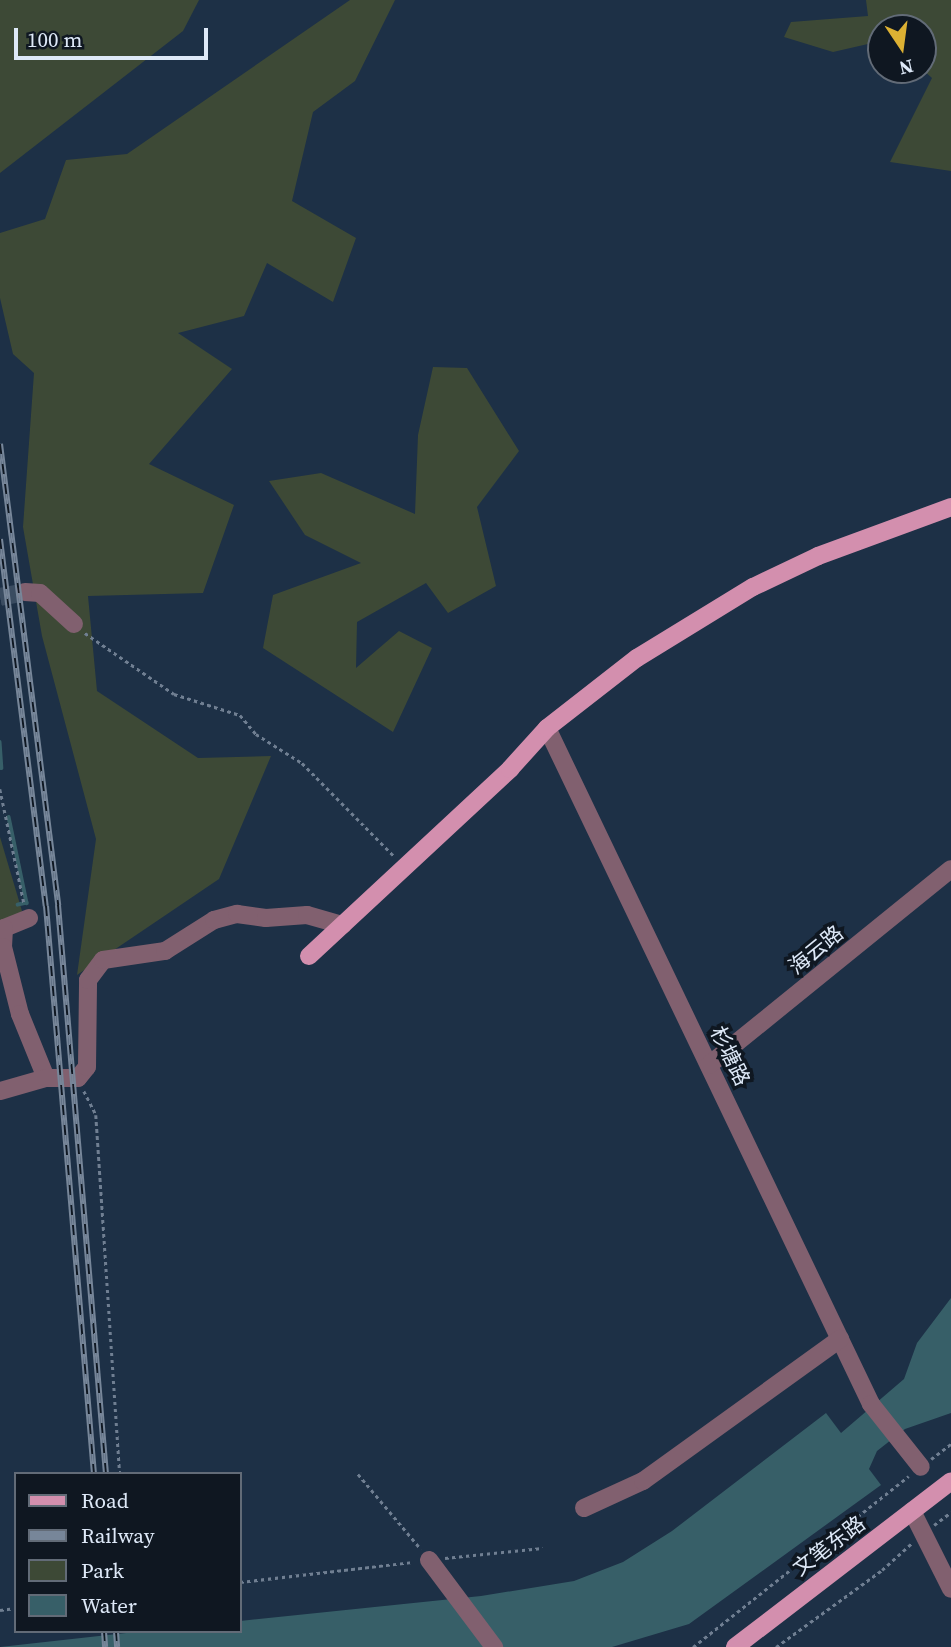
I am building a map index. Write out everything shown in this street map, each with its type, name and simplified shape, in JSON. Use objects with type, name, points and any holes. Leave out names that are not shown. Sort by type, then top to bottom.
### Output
[{"type":"main road","points":[[309,956],[405,867],[547,728],[637,658],[753,587],[818,556],[951,507]]},
{"type":"main road","name":"文笔东路","points":[[735,1647],[951,1481]]},
{"type":"street","points":[[24,592],[40,593],[74,624]]},
{"type":"street","name":"杉塘路","points":[[547,728],[872,1404],[921,1467]]},
{"type":"street","name":"海云路","points":[[709,1065],[951,869]]},
{"type":"street","points":[[0,1091],[46,1078],[78,1078],[87,1067],[90,1046],[85,1006],[88,980],[103,961],[165,951],[214,920],[237,914],[307,915],[343,925]]},
{"type":"street","points":[[29,918],[8,924],[3,947],[8,970],[46,1078]]},
{"type":"street","points":[[584,1508],[643,1481],[840,1339]]},
{"type":"street","points":[[912,1511],[951,1590]]},
{"type":"street","points":[[429,1560],[494,1647]]},
{"type":"path","points":[[74,624],[123,663],[174,694],[240,715],[256,734],[302,763],[405,867]]},
{"type":"path","points":[[0,789],[24,908],[6,913],[8,924]]},
{"type":"path","points":[[78,1078],[96,1115],[120,1472]]},
{"type":"path","points":[[693,1647],[951,1444]]},
{"type":"path","points":[[358,1474],[429,1560]]},
{"type":"path","points":[[776,1647],[882,1570],[951,1512]]},
{"type":"path","points":[[242,1582],[542,1548]]},
{"type":"green space","points":[[0,0],[199,0],[183,31],[0,173]]},
{"type":"green space","points":[[350,0],[395,0],[355,81],[313,112],[292,201],[356,238],[333,302],[267,263],[244,316],[178,333],[232,369],[149,464],[234,505],[203,593],[88,596],[97,691],[198,758],[271,756],[219,879],[77,975],[96,839],[42,636],[23,527],[34,373],[13,354],[0,298],[0,233],[45,219],[66,160],[127,154]]},
{"type":"green space","points":[[866,0],[951,0],[951,171],[890,162],[929,84],[937,84],[937,14],[868,14]]},
{"type":"green space","points":[[867,16],[867,44],[833,52],[784,37],[791,22]]},
{"type":"green space","points":[[433,367],[467,368],[519,451],[477,507],[496,586],[448,613],[426,583],[357,622],[356,668],[399,631],[432,648],[393,732],[263,648],[273,595],[361,563],[305,535],[269,481],[321,473],[415,514],[418,435]]},
{"type":"green space","points":[[0,837],[22,911],[0,939]]},
{"type":"water","points":[[951,1298],[951,1413],[905,1429],[877,1451],[869,1469],[881,1485],[689,1624],[612,1647],[0,1647],[126,1633],[242,1633],[242,1621],[481,1596],[574,1581],[623,1562],[672,1531],[826,1413],[841,1433],[904,1379],[917,1343]]},
{"type":"waterway","points":[[0,742],[2,768]]},
{"type":"waterway","points":[[9,817],[27,903],[18,905]]},
{"type":"tunnel","points":[[0,597],[25,592]]},
{"type":"railway","points":[[0,444],[58,905],[106,1472]]},
{"type":"railway","points":[[0,539],[46,906],[94,1472]]},
{"type":"railway","points":[[104,1633],[105,1647]]},
{"type":"railway","points":[[116,1633],[117,1647]]}]
